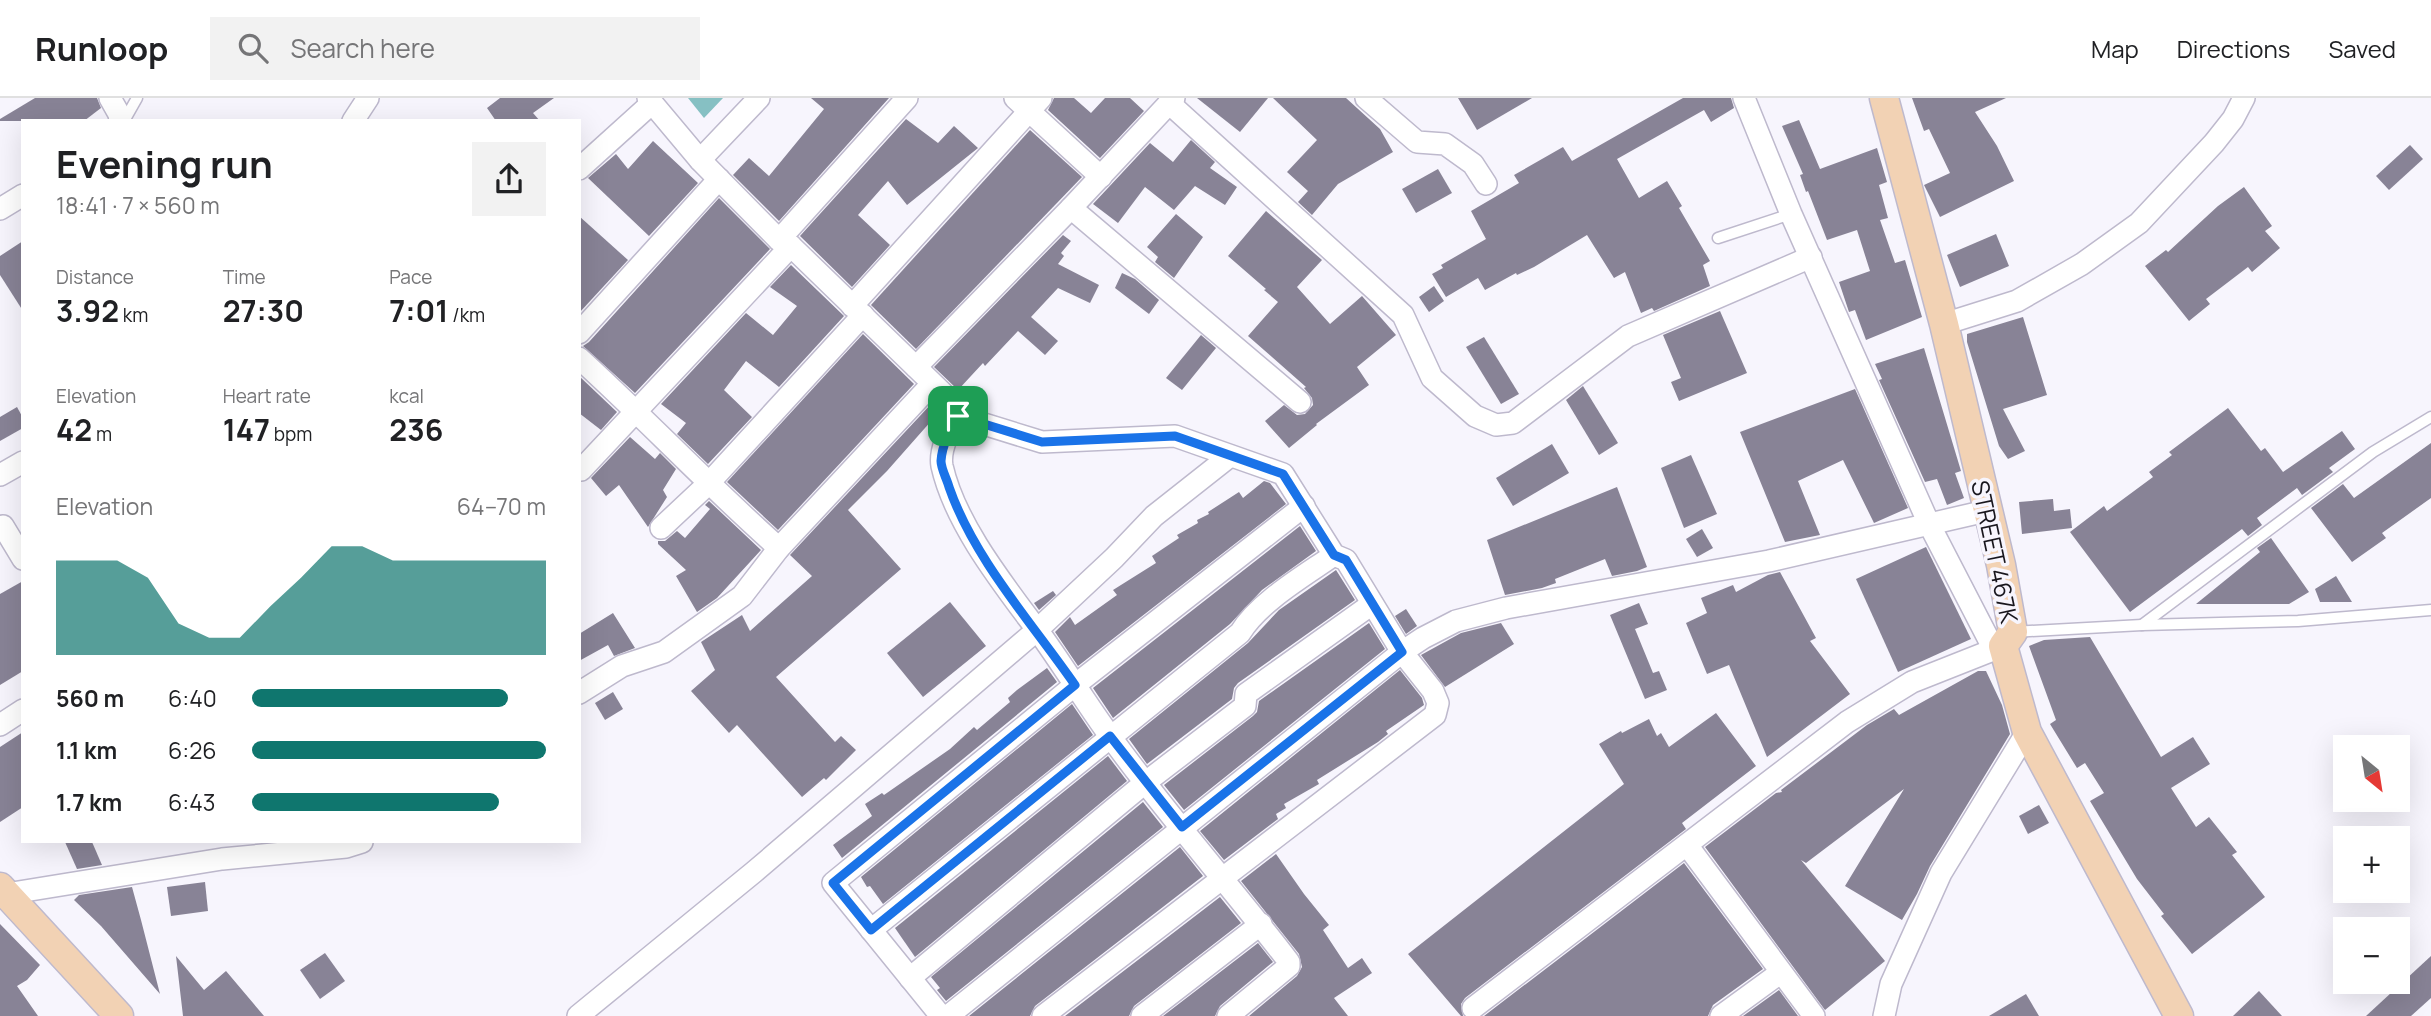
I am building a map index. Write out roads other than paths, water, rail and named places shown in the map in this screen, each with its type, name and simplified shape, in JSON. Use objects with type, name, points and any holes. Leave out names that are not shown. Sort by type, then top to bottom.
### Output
[{"type":"street","points":[[110,98],[121,119]]},
{"type":"street","points":[[354,119],[368,98]]},
{"type":"street","points":[[700,160],[759,98]]},
{"type":"street","points":[[581,470],[638,411],[907,98]]},
{"type":"street","points":[[1366,98],[1417,142],[1445,144],[1472,164],[1486,184]]},
{"type":"street","points":[[1744,98],[1791,214],[1929,524],[1989,640],[2008,639]]},
{"type":"street","name":"STREET 467K","points":[[1884,98],[1944,324],[1986,511],[2001,565],[2008,639],[2027,732],[2179,1016]]},
{"type":"street","points":[[1944,324],[2017,301],[2082,264],[2139,223],[2214,143],[2233,119],[2244,98]]},
{"type":"street","points":[[581,167],[650,100],[700,160],[956,406],[958,416],[948,432],[941,463],[957,509],[1009,596],[1037,630],[1110,736],[1289,962],[1289,966],[1228,1016]]},
{"type":"street","points":[[916,367],[1172,101],[1403,315],[1432,378],[1475,416],[1496,425],[1513,423],[1628,336],[1811,257]]},
{"type":"street","points":[[661,528],[708,484],[857,311],[1028,102],[1101,177]]},
{"type":"street","points":[[581,331],[719,179]]},
{"type":"street","points":[[0,209],[21,196]]},
{"type":"street","points":[[1071,208],[1300,402]]},
{"type":"street","points":[[581,360],[638,411],[708,484],[779,548]]},
{"type":"street","points":[[581,692],[622,666],[664,652],[742,596],[779,548],[932,384]]},
{"type":"street","points":[[958,416],[1042,442],[1175,436],[1283,474],[1334,555],[1346,560],[1402,652],[1433,691],[1438,703],[1435,715],[1043,1016]]},
{"type":"street","points":[[578,1016],[754,873],[1037,630],[1114,558],[1154,516],[1230,456]]},
{"type":"street","points":[[0,475],[21,463]]},
{"type":"street","points":[[941,1016],[833,883],[1075,685],[1304,506]]},
{"type":"street","points":[[948,1016],[1402,652],[1456,621],[1506,608],[1769,561],[1986,511]]},
{"type":"street","points":[[3,526],[21,556]]},
{"type":"street","points":[[871,930],[1240,633],[1246,624],[1283,592],[1334,555]]},
{"type":"street","points":[[910,978],[1146,782],[1245,706],[1246,694],[1372,604]]},
{"type":"street","points":[[1473,1008],[1847,722],[1912,682],[2008,639]]},
{"type":"street","points":[[0,725],[21,711]]},
{"type":"street","points":[[1884,1016],[1891,984],[1941,873],[2027,732]]},
{"type":"street","points":[[3,890],[222,859],[346,847],[359,843]]},
{"type":"street","points":[[1687,845],[1814,1016]]},
{"type":"street","points":[[3,890],[119,1016]]},
{"type":"street","points":[[1142,1016],[1261,924]]},
{"type":"street","points":[[1721,1016],[1780,973]]},
{"type":"lane","points":[[123,119],[138,98]]},
{"type":"lane","points":[[1718,238],[1791,214]]},
{"type":"lane","points":[[2142,625],[2373,452],[2431,417]]},
{"type":"lane","points":[[2008,639],[2142,625],[2298,621],[2431,610]]},
{"type":"water","points":[[688,98],[723,98],[704,118]]}]
